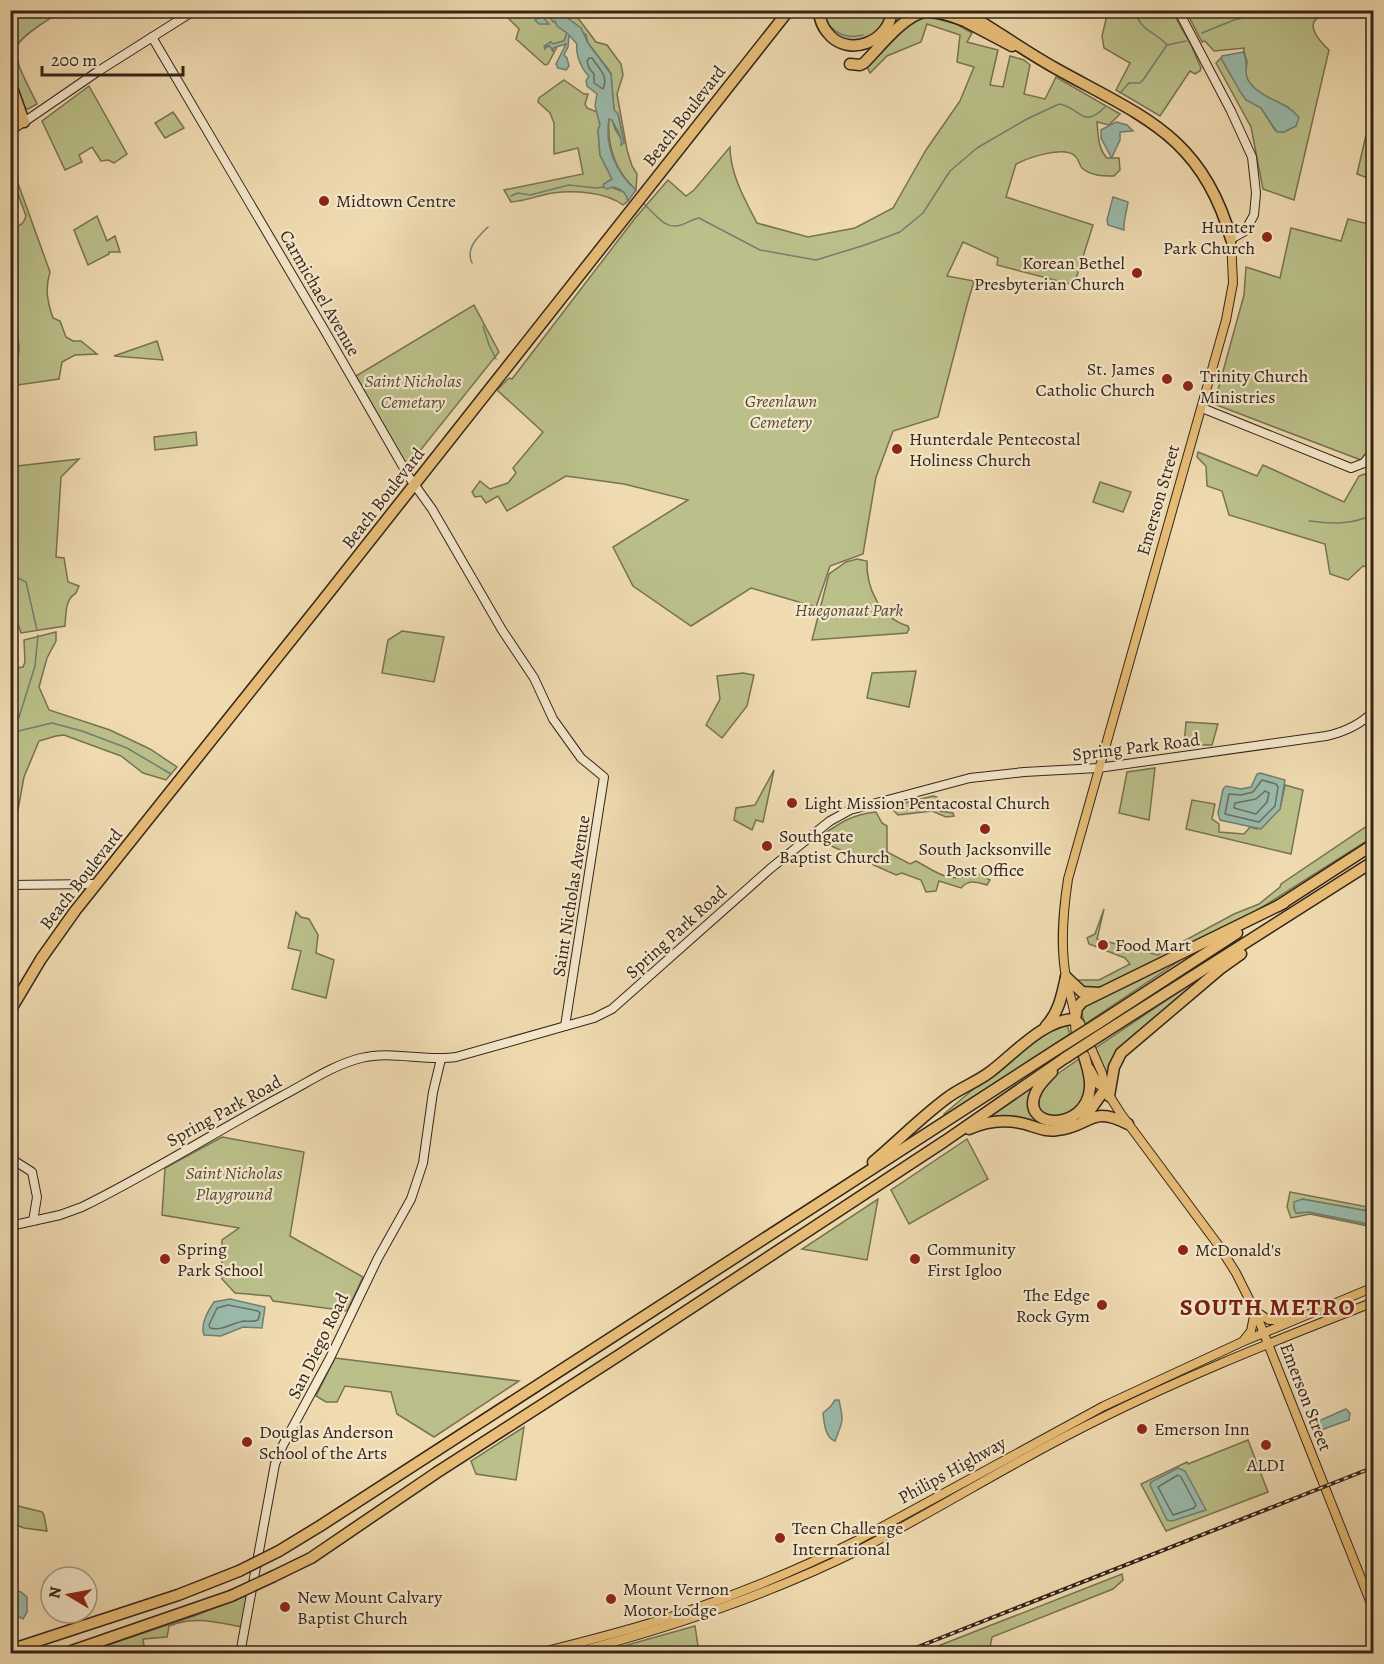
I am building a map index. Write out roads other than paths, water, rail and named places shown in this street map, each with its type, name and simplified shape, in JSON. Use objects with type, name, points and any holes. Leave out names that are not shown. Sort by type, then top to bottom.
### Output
[{"type":"highway","points":[[818,10],[821,23],[828,34],[839,42],[855,45],[868,44],[879,38],[887,27],[892,10]]},
{"type":"highway","points":[[945,10],[978,19],[1024,50]]},
{"type":"highway","name":"Beach Boulevard","points":[[10,1011],[55,939],[96,884],[787,12]]},
{"type":"highway","points":[[850,64],[864,63],[902,25],[917,14],[932,12],[964,14],[999,40],[1024,50],[1148,120],[1173,138],[1191,156],[1210,184],[1231,238]]},
{"type":"highway","points":[[864,63],[863,70],[867,76]]},
{"type":"highway","points":[[10,82],[18,126]]},
{"type":"highway","points":[[10,101],[18,126]]},
{"type":"highway","points":[[10,1650],[200,1587],[279,1551],[845,1187],[1062,1053],[1374,844]]},
{"type":"highway","points":[[1099,1029],[1305,906],[1374,861]]},
{"type":"highway","points":[[1042,1030],[1064,1019],[1075,1019],[1075,1012],[1079,1005],[1284,903]]},
{"type":"highway","points":[[1079,1124],[1107,1092],[1114,1067],[1123,1050],[1220,969],[1305,906]]},
{"type":"highway","points":[[845,1187],[925,1115],[949,1096],[988,1074],[1042,1030],[1054,1016],[1059,1005],[1066,977],[1082,992],[1103,992]]},
{"type":"highway","points":[[1062,1053],[1034,1098],[1037,1115],[1049,1122],[1069,1119],[1086,1103],[1090,1082],[1084,1056]]},
{"type":"highway","points":[[63,1653],[231,1596],[311,1558],[444,1468],[945,1141],[1062,1053]]},
{"type":"highway","points":[[945,1141],[974,1127],[995,1122],[1015,1122],[1052,1131],[1066,1129],[1104,1115],[1128,1124]]},
{"type":"main road","name":"Emerson Street","points":[[1231,238],[1234,273],[1230,305],[1068,879],[1063,925],[1066,977],[1075,1019],[1074,1027],[1084,1056],[1098,1084],[1107,1092],[1128,1124],[1219,1246],[1255,1311],[1374,1611]]},
{"type":"main road","name":"Emerson Street","points":[[1075,1019],[1080,1023],[1102,1073],[1107,1092]]},
{"type":"main road","name":"Philips Highway","points":[[569,1653],[656,1630],[727,1607],[806,1574],[878,1535],[941,1495],[1104,1406],[1242,1342],[1374,1287]]},
{"type":"main road","name":"Philips Highway","points":[[536,1653],[644,1625],[703,1606],[779,1577],[921,1515],[1107,1415],[1188,1377],[1374,1302]]},
{"type":"main road","points":[[1242,1342],[1251,1331],[1255,1311],[1269,1320],[1293,1320]]},
{"type":"main road","points":[[977,1484],[978,1479],[993,1470],[998,1463]]},
{"type":"main road","points":[[921,1515],[922,1511],[936,1502],[941,1495]]},
{"type":"street","points":[[18,126],[195,10]]},
{"type":"street","points":[[1178,10],[1231,111],[1252,157],[1256,193],[1254,215],[1245,231],[1231,238]]},
{"type":"street","name":"Carmichael Avenue","points":[[152,37],[414,485],[432,509],[502,630],[534,678],[559,729],[581,758],[600,772]]},
{"type":"street","points":[[1202,408],[1351,468],[1364,463],[1374,450]]},
{"type":"street","name":"Spring Park Road","points":[[10,1226],[60,1215],[89,1204],[343,1064],[381,1055],[441,1059],[456,1057],[594,1018],[612,1009],[771,868],[830,821],[850,810],[970,778],[1023,772],[1098,768],[1326,736],[1350,729],[1374,711]]},
{"type":"street","name":"Saint Nicholas Avenue","points":[[565,1026],[605,782],[600,772]]},
{"type":"street","points":[[10,885],[96,884]]},
{"type":"street","name":"San Diego Road","points":[[240,1653],[275,1464],[378,1258],[414,1193],[423,1163],[433,1092],[441,1059]]},
{"type":"street","points":[[10,1158],[33,1172],[37,1197],[33,1221]]},
{"type":"water","points":[[525,11],[558,11],[581,28],[588,43],[611,74],[614,110],[618,114],[624,143],[621,145],[620,135],[612,120],[609,119],[608,139],[617,167],[636,190],[628,201],[621,190],[603,187],[612,179],[600,155],[598,130],[600,125],[595,106],[597,94],[587,86],[586,81],[589,76],[580,61],[577,44],[569,35],[568,47],[564,55],[569,66],[566,70],[558,68],[556,64],[566,44],[553,48],[553,52],[550,46],[545,49],[544,46],[551,42],[553,44],[564,41],[567,33],[551,18],[544,15],[543,17],[549,24],[539,24],[535,20],[539,17]]},
{"type":"water","points":[[1243,52],[1250,83],[1255,89],[1295,113],[1299,118],[1296,126],[1284,132],[1277,132],[1261,108],[1246,100],[1221,58]]},
{"type":"water","points":[[1116,122],[1127,125],[1133,131],[1120,132],[1120,140],[1111,157],[1101,138],[1101,130]]},
{"type":"water","points":[[1113,197],[1128,202],[1124,230],[1108,225],[1107,220]]},
{"type":"water","points":[[1257,774],[1285,780],[1280,809],[1261,829],[1220,820],[1218,813],[1223,789],[1226,786],[1241,789],[1251,787]]},
{"type":"water","points":[[1302,1199],[1373,1212],[1373,1225],[1309,1212],[1296,1213],[1294,1202]]},
{"type":"water","points":[[230,1299],[265,1307],[262,1328],[243,1327],[221,1336],[204,1335],[204,1322],[214,1302]]},
{"type":"water","points":[[835,1400],[839,1400],[842,1418],[835,1441],[827,1433],[823,1413]]},
{"type":"water","points":[[1346,1409],[1350,1413],[1349,1420],[1318,1431],[1314,1423]]},
{"type":"water","points":[[1178,1468],[1185,1471],[1206,1510],[1172,1521],[1167,1520],[1150,1485],[1151,1482]]},
{"type":"water","points":[[11,1590],[21,1592],[27,1597],[27,1612],[23,1619],[11,1613]]},
{"type":"waterway","points":[[1134,10],[1141,23],[1167,45]]},
{"type":"waterway","points":[[1202,33],[1234,20],[1275,10]]},
{"type":"waterway","points":[[827,23],[844,35],[863,35]]},
{"type":"waterway","points":[[1120,93],[1129,83],[1140,83],[1143,80],[1167,45],[1186,41]]},
{"type":"waterway","points":[[642,202],[659,219],[669,225],[681,225],[699,218],[760,250],[816,260],[900,232],[923,213],[950,171],[977,148],[1027,119],[1059,104],[1086,117],[1097,114],[1105,107]]},
{"type":"waterway","points":[[511,196],[518,193],[530,195],[569,185],[603,187]]},
{"type":"waterway","points":[[472,263],[471,248],[488,227]]},
{"type":"waterway","points":[[483,326],[496,359]]},
{"type":"waterway","points":[[10,512],[18,501]]},
{"type":"waterway","points":[[1309,521],[1342,523],[1374,514]]},
{"type":"waterway","points":[[10,574],[26,582],[37,630]]},
{"type":"waterway","points":[[15,730],[35,666],[38,635]]},
{"type":"waterway","points":[[10,733],[52,723],[82,731],[127,748],[171,774]]},
{"type":"railway","points":[[900,1654],[1374,1467]]},
{"type":"place","name":"Midtown Centre","points":[[324,201]]},
{"type":"place","name":"Hunter Park Church","points":[[1267,237]]},
{"type":"place","name":"Korean Bethel Presbyterian Church","points":[[1137,273]]},
{"type":"place","name":"St. James Catholic Church","points":[[1167,379]]},
{"type":"place","name":"Trinity Church Ministries","points":[[1188,386]]},
{"type":"place","name":"Hunterdale Pentecostal Holiness Church","points":[[897,449]]},
{"type":"place","name":"Light Mission Pentacostal Church","points":[[792,803]]},
{"type":"place","name":"South Jacksonville Post Office","points":[[985,829]]},
{"type":"place","name":"Southgate Baptist Church","points":[[767,846]]},
{"type":"place","name":"Food Mart","points":[[1103,945]]},
{"type":"place","name":"McDonald's","points":[[1183,1250]]},
{"type":"place","name":"Spring Park School","points":[[165,1259]]},
{"type":"place","name":"Community First Igloo","points":[[915,1259]]},
{"type":"place","name":"The Edge Rock Gym","points":[[1102,1305]]},
{"type":"place","name":"Emerson Inn","points":[[1142,1429]]},
{"type":"place","name":"Douglas Anderson School of the Arts","points":[[247,1442]]},
{"type":"place","name":"ALDI","points":[[1266,1445]]},
{"type":"place","name":"Teen Challenge International","points":[[780,1538]]},
{"type":"place","name":"Mount Vernon Motor Lodge","points":[[611,1599]]},
{"type":"place","name":"New Mount Calvary Baptist Church","points":[[285,1607]]},
{"type":"district","name":"SOUTH METRO","points":[[1268,1307]]},
{"type":"park label","name":"Saint Nicholas Cemetary","points":[[413,391]]},
{"type":"park label","name":"Greenlawn Cemetery","points":[[781,411]]},
{"type":"park label","name":"Huegonaut Park","points":[[849,610]]},
{"type":"park label","name":"Saint Nicholas Playground","points":[[234,1183]]}]
